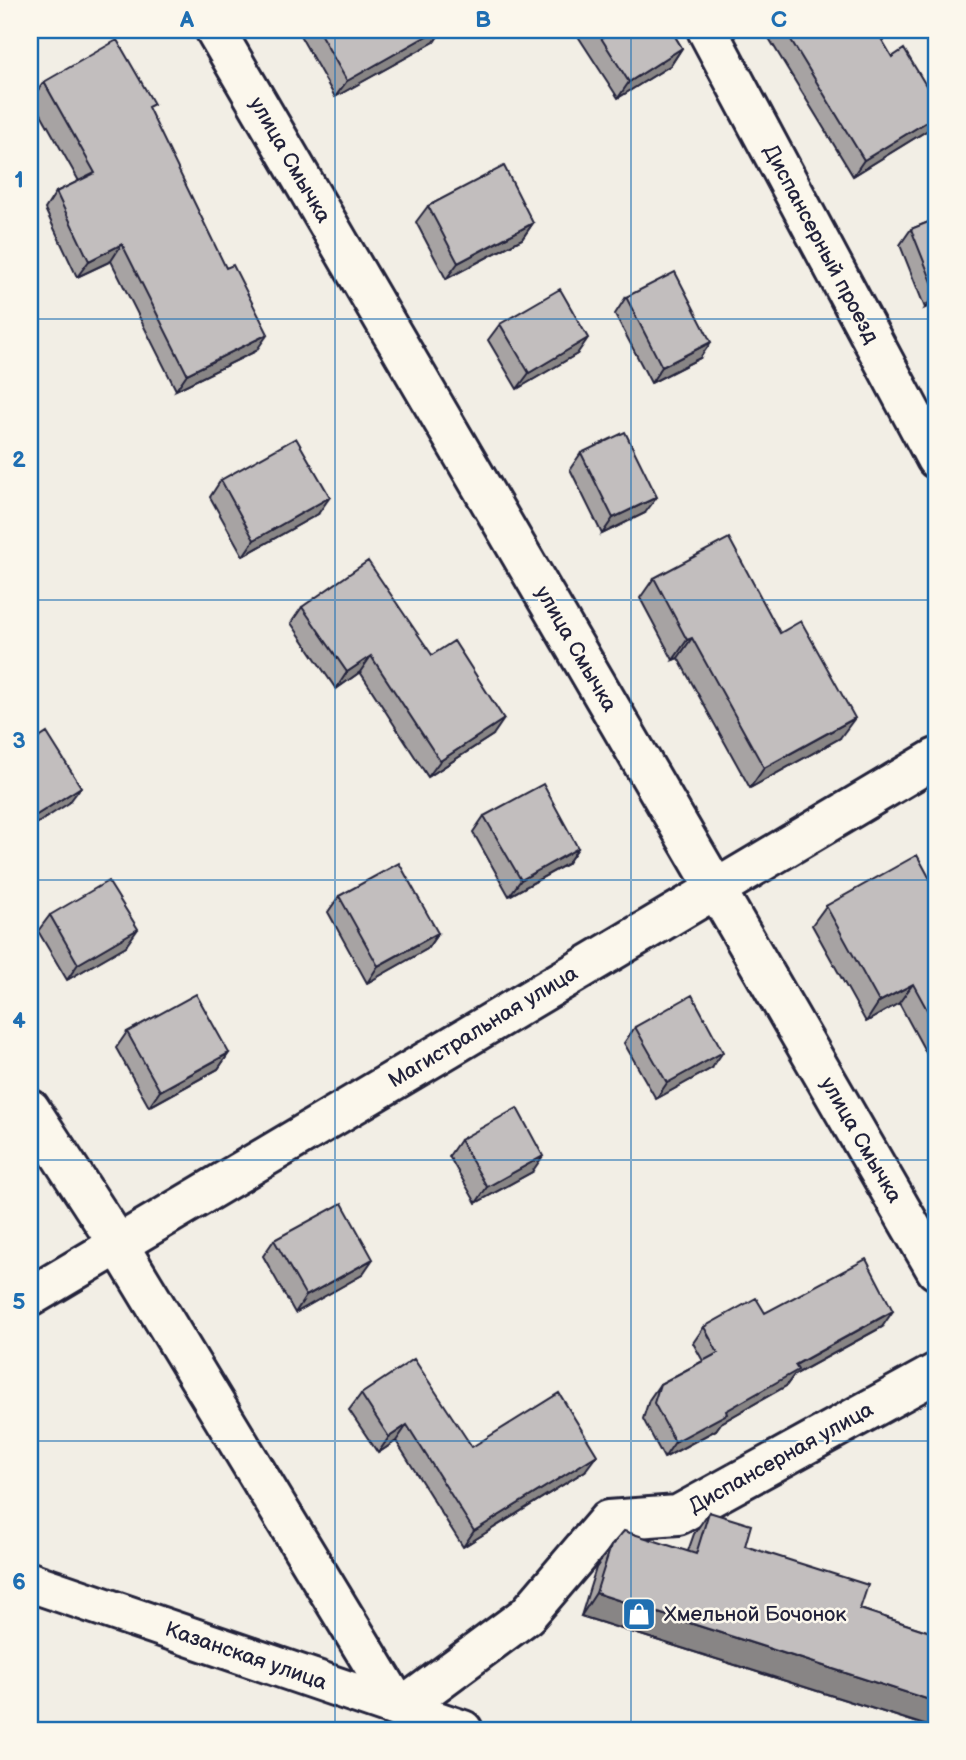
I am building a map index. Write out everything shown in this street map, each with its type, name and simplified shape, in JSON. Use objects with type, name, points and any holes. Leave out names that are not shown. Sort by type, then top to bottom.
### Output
[{"type":"main road","name":"улица Смычка","points":[[215,30],[936,1270]]},
{"type":"main road","name":"Диспансерный проезд","points":[[707,30],[936,458]]},
{"type":"main road","name":"Магистральная улица","points":[[30,1297],[936,758]]},
{"type":"main road","points":[[30,1109],[118,1244],[400,1709]]},
{"type":"main road","name":"Диспансерная улица","points":[[400,1709],[527,1615],[607,1520],[678,1515],[936,1373]]},
{"type":"main road","name":"Казанская улица","points":[[35,1581],[463,1730]]},
{"type":"building","points":[[318,30],[437,30],[347,81]]},
{"type":"building","points":[[596,30],[671,30],[682,48],[629,82]]},
{"type":"building","points":[[785,30],[876,30],[892,57],[904,49],[936,102],[936,116],[864,160]]},
{"type":"building","points":[[117,40],[154,104],[148,107],[226,268],[233,265],[268,334],[187,374],[122,244],[89,261],[56,192],[95,173],[44,82]]},
{"type":"building","points":[[504,166],[533,223],[458,263],[428,206]]},
{"type":"building","points":[[936,219],[936,292],[911,229]]},
{"type":"building","points":[[675,272],[711,342],[662,367],[626,297]]},
{"type":"building","points":[[560,289],[588,338],[529,373],[500,324]]},
{"type":"building","points":[[625,432],[657,497],[613,518],[581,453]]},
{"type":"building","points":[[296,438],[330,497],[254,540],[221,480]]},
{"type":"building","points":[[729,538],[780,633],[801,621],[855,718],[764,768],[692,638],[687,640],[654,578]]},
{"type":"building","points":[[368,561],[432,655],[454,641],[504,719],[440,761],[371,656],[347,672],[302,607]]},
{"type":"building","points":[[47,733],[81,787],[30,819],[30,744]]},
{"type":"building","points":[[543,784],[578,848],[521,880],[484,816]]},
{"type":"building","points":[[917,855],[936,890],[936,1026],[913,984],[879,1002],[826,906]]},
{"type":"building","points":[[399,863],[438,933],[378,966],[339,896]]},
{"type":"building","points":[[108,881],[138,929],[78,964],[50,915]]},
{"type":"building","points":[[196,994],[229,1053],[160,1091],[127,1032]]},
{"type":"building","points":[[692,995],[723,1052],[667,1083],[635,1027]]},
{"type":"building","points":[[517,1108],[543,1156],[487,1187],[460,1140]]},
{"type":"building","points":[[342,1203],[373,1259],[306,1296],[274,1240]]},
{"type":"building","points":[[866,1259],[893,1311],[795,1365],[798,1370],[726,1411],[727,1414],[675,1442],[654,1403],[660,1384],[718,1353],[704,1327],[756,1298],[765,1313]]},
{"type":"building","points":[[414,1359],[472,1447],[559,1393],[597,1455],[474,1531],[407,1425],[389,1437],[361,1394]]},
{"type":"building","points":[[709,1512],[751,1525],[745,1546],[868,1585],[860,1609],[936,1634],[936,1702],[596,1593],[611,1546],[624,1531],[696,1554]]},
{"type":"place","name":"Хмельной Бочонок","points":[[639,1614]]}]
